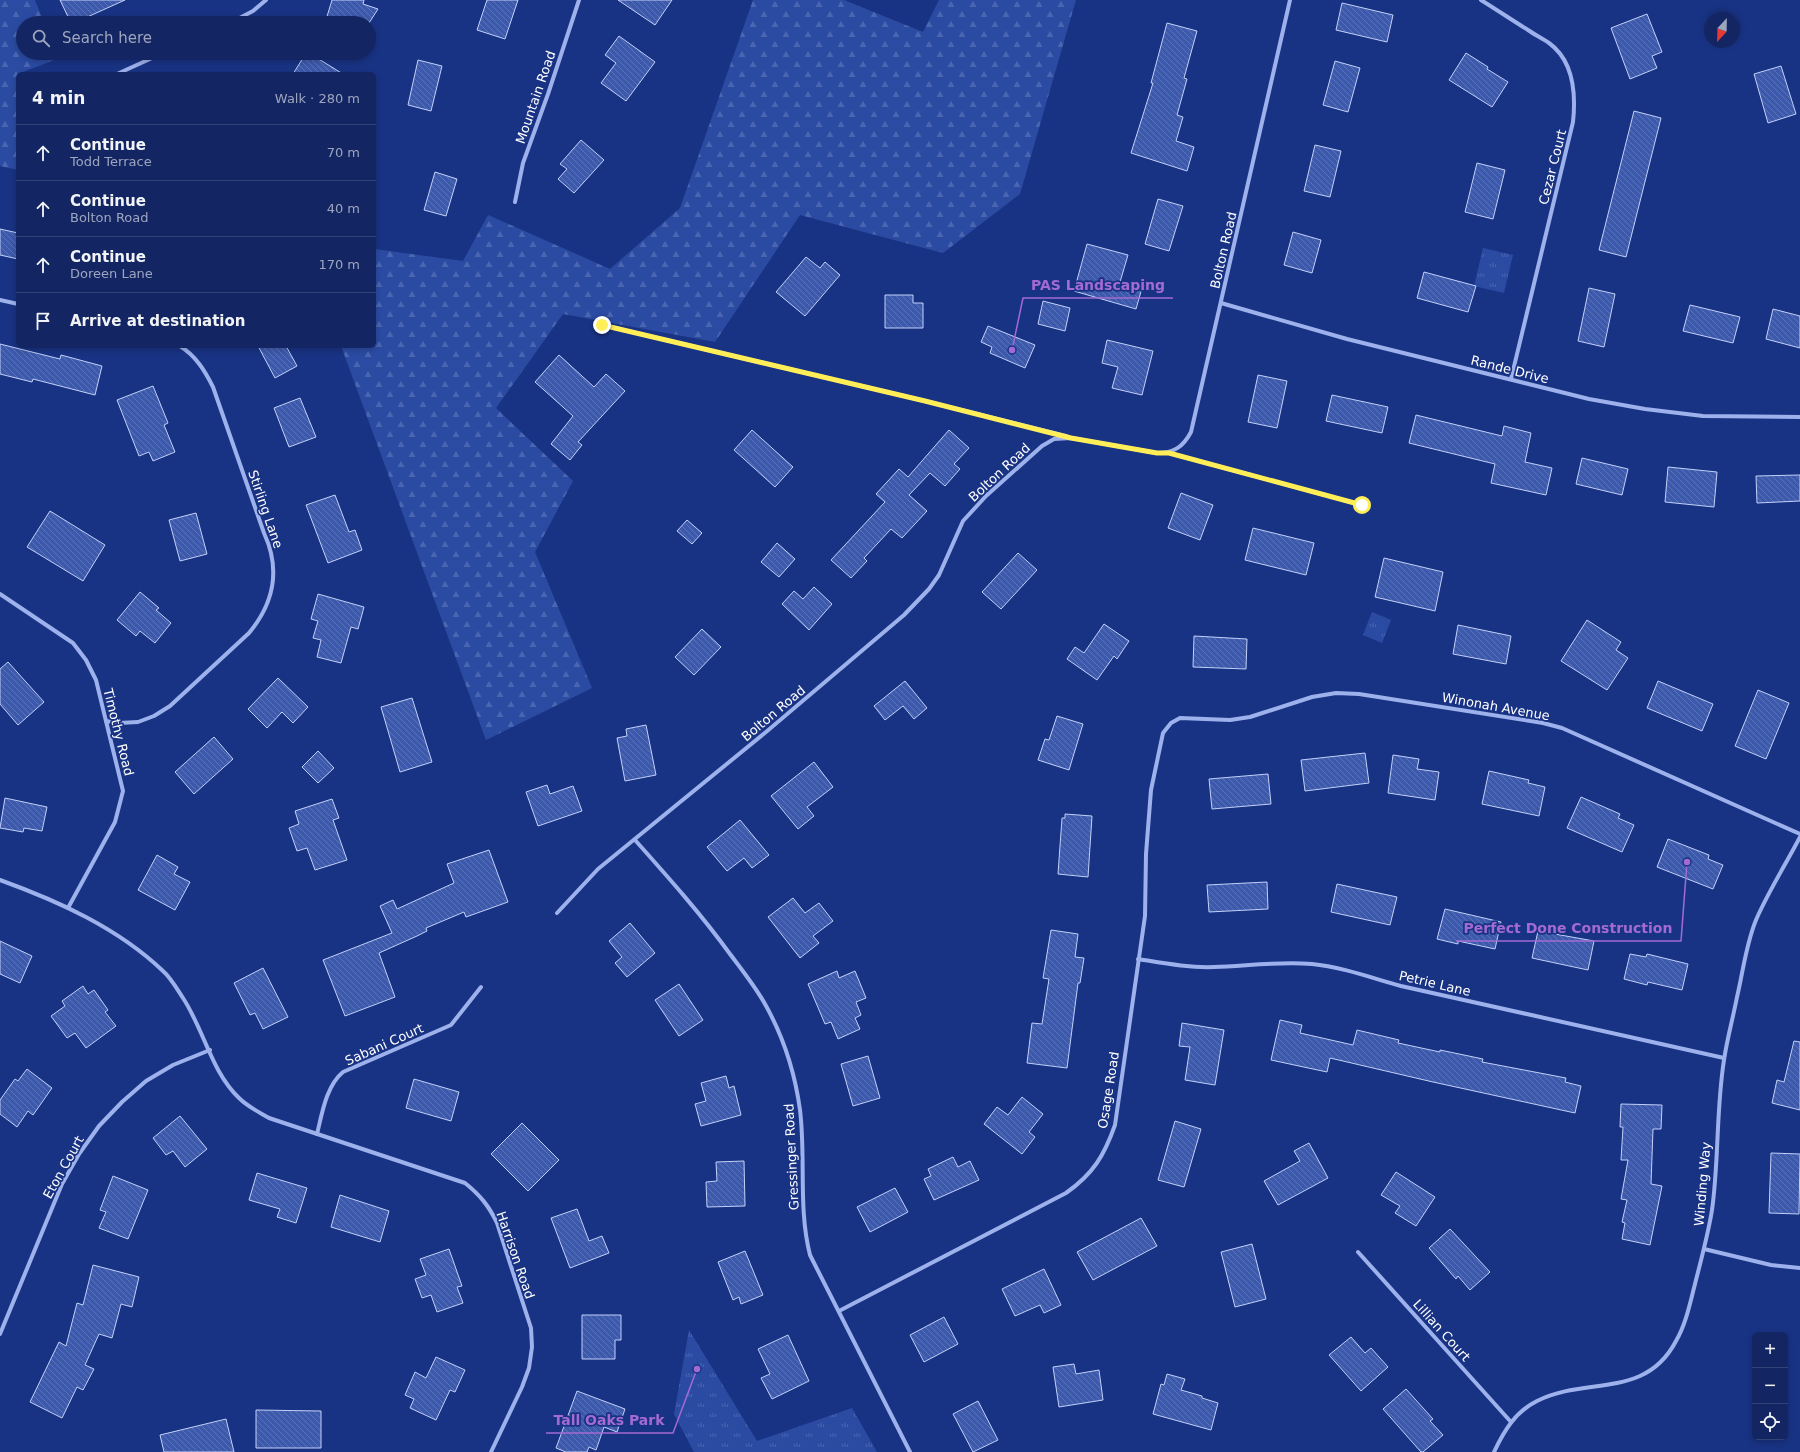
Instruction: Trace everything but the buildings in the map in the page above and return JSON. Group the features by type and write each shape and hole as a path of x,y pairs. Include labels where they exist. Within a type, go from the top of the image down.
{"street":[{"path":"243,16 253,11 266,0"},
{"name":"Mountain Road","path":"515,202 522,163 548,94 579,0"},
{"name":"Bolton Road","path":"557,913 598,869 766,732 904,615 929,589 939,575 963,521 967,516 986,496 1042,446 1054,439 1071,438 1157,453 1169,453 1178,450 1186,442 1192,432 1290,0"},
{"name":"Cezar Court","path":"1481,0 1550,43 1562,56 1568,67 1574,86 1575,107 1573,122 1511,379"},
{"path":"121,72 148,60"},
{"path":"0,300 16,304"},
{"name":"Rande Drive","path":"1221,303 1347,339 1589,399 1645,409 1703,416 1800,416"},
{"path":"602,325 925,401 1071,438"},
{"name":"Stirling Lane","path":"106,721 119,723 138,722 154,716 170,706 249,633 257,623 267,605 272,586 274,567 271,549 213,387 196,359 182,348"},
{"path":"1169,453 1362,505"},
{"name":"Timothy Road","path":"0,594 73,643 86,660 96,680 123,791 121,804 115,822 68,908"},
{"name":"Winonah Avenue","path":"1171,723 1180,718 1230,720 1250,717 1312,697 1336,693 1359,694 1543,723 1562,728 1597,746 1800,834"},
{"name":"Osage Road","path":"838,1311 1066,1193 1082,1181 1096,1165 1107,1146 1115,1125 1145,916 1146,854 1152,790 1163,733 1171,723"},
{"name":"Winding Way","path":"1494,1452 1511,1422 1535,1402 1551,1395 1634,1380 1650,1371 1664,1358 1676,1342 1684,1323 1704,1249 1712,1209 1719,1101 1724,1058 1749,943 1756,920 1800,837"},
{"name":"Gressinger Road","path":"635,840 706,922 746,974 765,1003 780,1036 792,1072 800,1110 803,1149 805,1236 810,1255 910,1452"},
{"path":"0,880 40,894 111,932 164,972 184,998 210,1050"},
{"name":"Petrie Lane","path":"1138,959 1194,967 1281,963 1312,964 1353,972 1401,986 1724,1058"},
{"name":"Sabani Court","path":"317,1134 332,1085 336,1078 343,1072 451,1025 481,987"},
{"name":"Harrison Road","path":"210,1050 216,1066 228,1086 238,1098 269,1118 465,1183 478,1193 489,1206 497,1223 531,1328 532,1348 529,1368 522,1387 492,1452"},
{"name":"Eton Court","path":"0,1334 62,1184 79,1154 99,1126 122,1102 146,1081 173,1065 210,1050"},
{"path":"1704,1249 1771,1265 1800,1268"},
{"name":"Lillian Court","path":"1358,1252 1511,1422"}],"green space":[{"path":"0,0 35,0 41,16 16,16 16,60 54,60 23,72 16,72 16,170 0,166"},
{"path":"753,0 844,0 923,32 939,0 1076,0 1020,194 943,253 800,215 715,342 563,314 496,408 573,481 535,552 592,688 486,740 342,348 376,348 376,249 463,261 488,215 610,269 680,208"},
{"path":"1483,248 1513,255 1504,293 1474,286"},
{"path":"1372,612 1391,620 1382,643 1363,635"},
{"path":"689,1330 757,1441 852,1408 877,1452 694,1452 674,1414"}],"place":[{"name":"PAS Landscaping","path":"1012,350"},
{"name":"Perfect Done Construction","path":"1687,862"},
{"name":"Tall Oaks Park","path":"697,1369"}],"route":[{"path":"602,325 925,401 1071,438 1157,453 1169,453 1362,505"}]}
